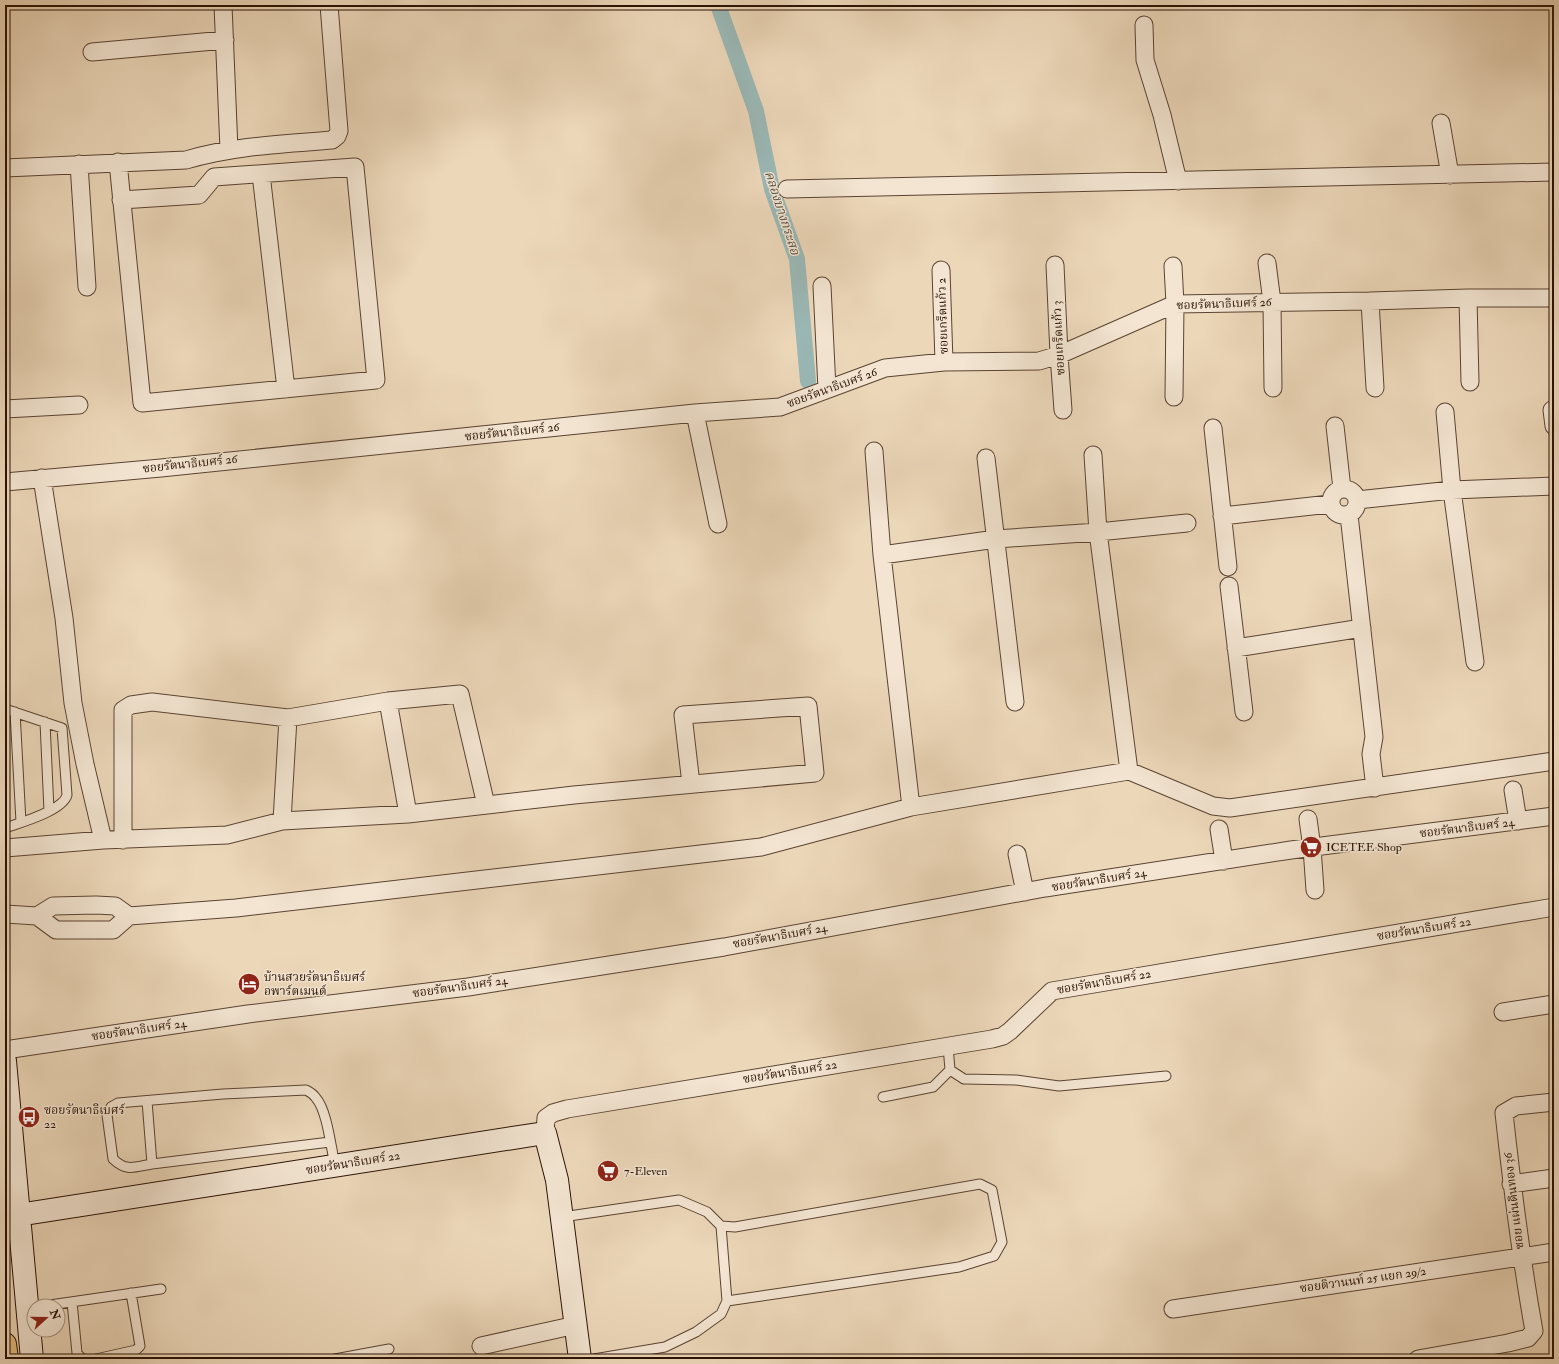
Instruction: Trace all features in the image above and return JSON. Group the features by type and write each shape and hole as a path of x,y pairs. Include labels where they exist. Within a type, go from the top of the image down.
{"main road":[{"path":"5,1344 7,1359"}],"street":[{"path":"223,5 229,150"},
{"path":"5,168 186,160 212,152 332,140 337,136 339,131 329,5"},
{"path":"1144,25 1145,60 1162,115 1178,181"},
{"path":"92,52 225,40"},
{"path":"1441,123 1450,175"},
{"path":"118,162 142,403 376,380 355,167 214,178 199,195 122,200"},
{"path":"79,164 87,287"},
{"path":"787,189 1554,172"},
{"path":"261,174 286,388"},
{"path":"1267,264 1272,302 1273,388"},
{"name":"ซอยเกร็ดแก้ว 3","path":"1055,265 1063,410"},
{"path":"1173,266 1175,304 1174,398"},
{"name":"ซอยเกร็ดแก้ว 2","path":"941,270 944,362"},
{"path":"822,286 827,389"},
{"path":"1468,298 1470,382"},
{"name":"ซอยรัตนาธิเบศร์ 26","path":"5,482 160,468 695,413 780,407 885,368 944,362 1039,361 1059,355 1175,304 1468,298 1554,298"},
{"path":"1370,301 1375,388"},
{"path":"5,409 79,404"},
{"path":"1445,412 1452,490 1475,662"},
{"path":"695,413 718,524"},
{"path":"1335,426 1342,489"},
{"path":"1213,428 1228,567"},
{"path":"874,451 882,555 911,806"},
{"path":"1093,456 1098,532 1129,771"},
{"path":"986,458 1015,702"},
{"path":"42,478 64,618 73,703 85,764 103,840"},
{"path":"1357,500 1452,490 1554,486"},
{"path":"1342,489 1352,492 1357,500 1356,509 1349,515 1336,514 1330,504 1333,494 1342,489"},
{"path":"1222,516 1330,504"},
{"path":"1349,515 1374,737 1371,754 1380,787"},
{"path":"882,555 996,539 1098,532 1187,523"},
{"path":"1229,586 1244,712"},
{"path":"1236,648 1362,628"},
{"path":"123,840 122,710 127,707 152,702 288,718 388,701 460,694 486,805"},
{"path":"388,701 408,814"},
{"path":"5,848 103,840 227,835 282,821 408,814 574,795 815,773 808,706 683,716 692,784"},
{"path":"282,821 288,718"},
{"path":"5,914 36,916 56,930 113,930 129,916 236,908 761,847 911,806 1129,771 1212,806 1230,808 1554,761"},
{"path":"1513,790 1518,821"},
{"name":"ซอยรัตนาธิเบศร์ 24","path":"5,1050 248,1014 492,983 724,947 1025,892 1312,848 1554,816"},
{"path":"1308,819 1315,890"},
{"path":"1218,829 1224,861"},
{"path":"1017,854 1025,892"},
{"path":"36,916 53,906 114,906 129,916"},
{"name":"ซอยรัตนาธิเบศร์ 22","path":"18,1214 545,1133 546,1118 553,1113 567,1109 1003,1036 1052,991 1554,907"},
{"path":"1503,1012 1554,1004"},
{"path":"5,1061 18,1214 33,1298"},
{"name":"ซอย แผ่นดินทอง 36","path":"1418,1359 1508,1343 1528,1338 1534,1331 1521,1257 1511,1184 1504,1113 1516,1106 1554,1102"},
{"path":"545,1133 557,1180 580,1359"},
{"path":"1511,1184 1554,1178"},
{"name":"ซอยติวานนท์ 25 แยก 29/2","path":"1173,1309 1554,1252"},
{"path":"481,1346 576,1325"},
{"path":"32,1359 33,1338"}],"lane":[{"path":"5,709 62,728 67,795 62,803 49,811 5,828"},
{"path":"15,712 21,822"},
{"path":"45,722 49,811"},
{"path":"883,1097 933,1087 950,1070 948,1046"},
{"path":"950,1070 964,1079 1016,1080 1059,1086 1166,1076"},
{"path":"330,1142 128,1168 120,1166 113,1159 107,1115 111,1107 118,1103 222,1094 306,1090 316,1097 322,1107 330,1142 335,1165"},
{"path":"147,1101 152,1164"},
{"path":"721,1226 735,1227 980,1184 992,1190 1002,1242 994,1256 959,1267 727,1301"},
{"path":"562,1216 679,1200 707,1212 721,1226 727,1301 721,1314 696,1332 665,1347 594,1359"},
{"path":"66,1303 161,1289"},
{"path":"96,1359 136,1350 140,1346 131,1294"},
{"path":"72,1302 77,1354 84,1359"},
{"path":"335,1359 389,1349"}],"waterway":[{"name":"คลองบางกระสอ","path":"718,5 756,111 772,189 797,259 808,381"}],"place":[{"name":"ICETEE Shop","path":"1311,847"},
{"name":"บ้านสวยรัตนาธิเบศร์ อพาร์ตเมนต์","path":"249,984"},
{"name":"ซอยรัตนาธิเบศร์ 22","path":"29,1117"},
{"name":"7-Eleven","path":"608,1171"}]}
